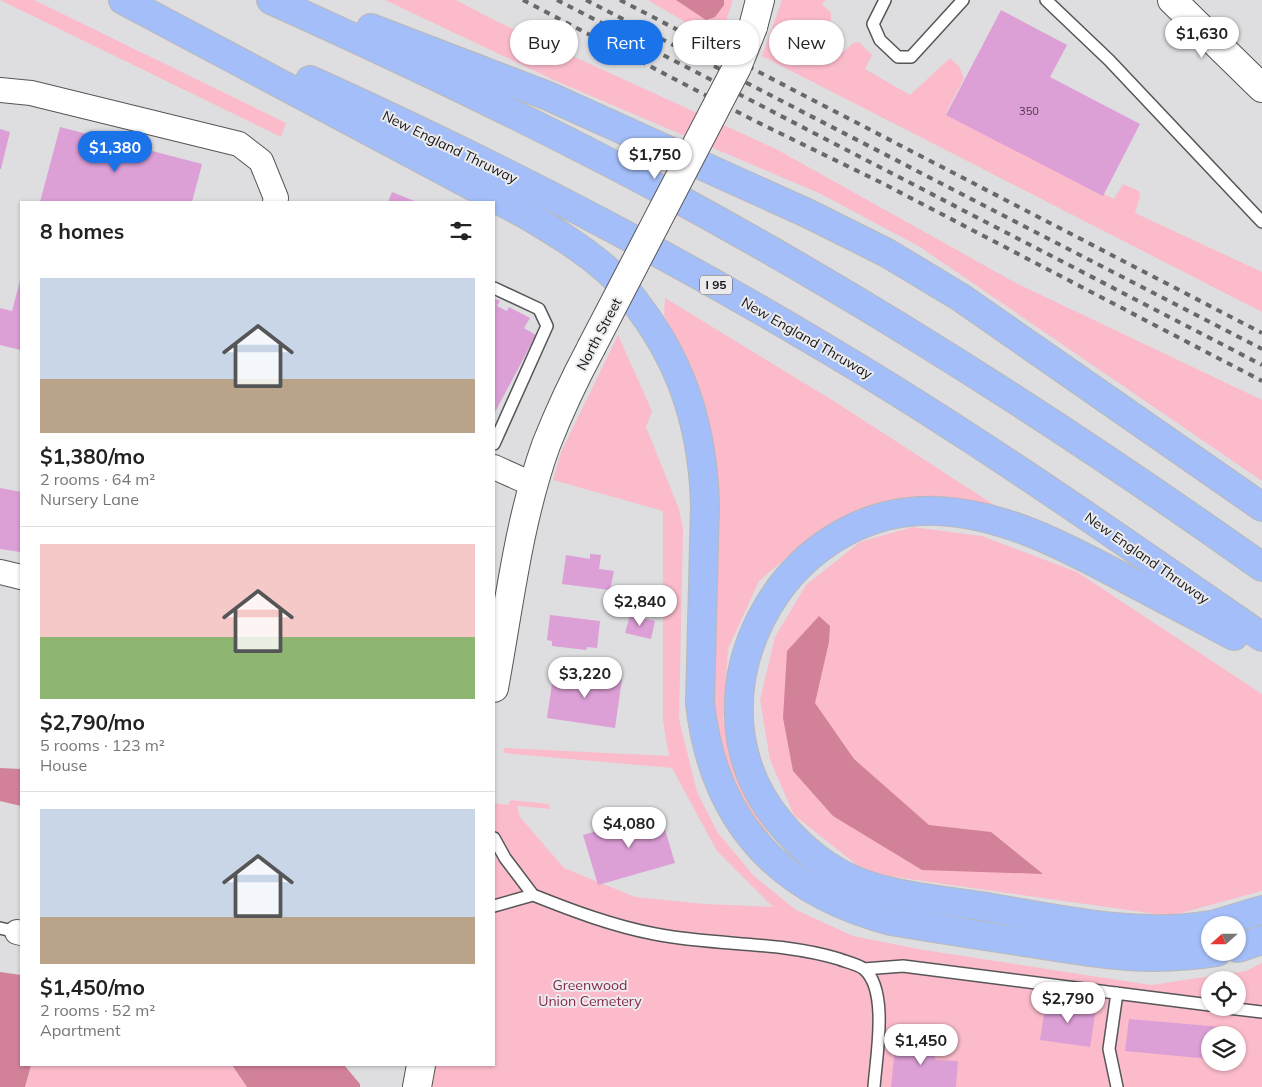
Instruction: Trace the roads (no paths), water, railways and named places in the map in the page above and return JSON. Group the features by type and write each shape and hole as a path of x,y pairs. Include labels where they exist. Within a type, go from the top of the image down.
{"highway":[{"path":"123,0 525,214 581,248 608,271 652,324 682,380 692,408 700,440 704,472 705,505 700,702 709,756 722,792 738,819 757,844 779,867 832,902 861,913 891,921 1112,956 1159,959 1201,954"},
{"name":"New England Thruway","path":"133,0 417,130 578,210 689,270 826,348 988,449 1262,637"},
{"path":"271,0 525,120 619,167 768,249 933,347 1012,398 1262,567"},
{"path":"279,0 356,22 548,96 809,214 887,253 960,297 1262,507"},
{"path":"1201,927 1183,930 1115,928 911,895 870,885 844,876 821,862 780,824 765,802 754,779 745,751 741,726 740,700 743,672 749,646 766,608 784,581 800,564 819,547 860,524 886,515 912,511 940,511 970,515 1031,533 1087,558 1262,650"},
{"path":"1242,916 1262,910"},
{"path":"1246,945 1262,940"}],"street":[{"name":"North Street","path":"495,677 514,574 534,486 559,414 591,348 738,67 753,27 760,0"},
{"path":"1172,0 1262,88"},
{"path":"0,90 31,93 239,144 262,161 276,198 275,201"},
{"path":"495,467 534,486"},
{"path":"0,572 20,577"},
{"path":"417,1087 421,1066"}],"lane":[{"path":"885,0 873,24 880,40 898,57 911,57 963,0"},
{"path":"1046,0 1109,60 1262,222"},
{"path":"495,288 539,310 547,326 495,442"},
{"path":"495,840 505,858 533,895 619,926 657,934 821,954 864,969 903,966 1201,1004"},
{"path":"495,906 533,895"},
{"path":"864,969 872,980 877,997 874,1087"},
{"path":"1117,993 1110,1049 1117,1087"},
{"path":"1246,1010 1262,1012"}],"railway":[{"path":"523,0 755,121 882,183 1262,381"},
{"path":"557,0 1262,365"},
{"path":"586,0 1262,349"},
{"path":"620,0 1262,333"}],"park label":[{"name":"Greenwood Union Cemetery","path":"590,994"}]}
